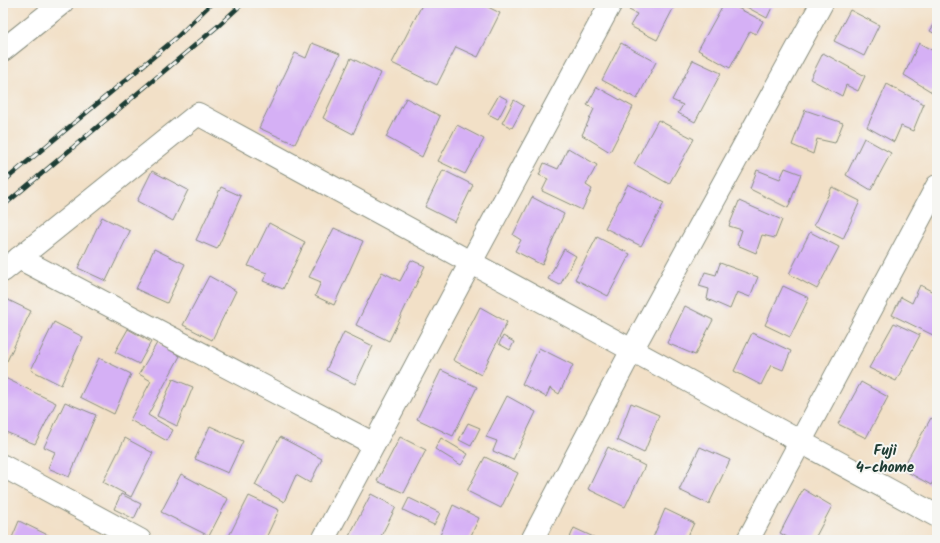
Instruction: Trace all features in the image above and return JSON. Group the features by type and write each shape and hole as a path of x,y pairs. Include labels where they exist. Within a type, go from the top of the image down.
{"street":[{"path":"3,50 62,3"},
{"path":"322,540 611,3"},
{"path":"532,540 632,350 822,3"},
{"path":"374,444 11,265 198,114 937,516"},
{"path":"748,540 937,186"},
{"path":"3,466 140,540"}],"building":[{"path":"423,3 480,3 500,13 478,57 456,47 437,85 392,63"},
{"path":"633,3 676,3 657,40 630,26 637,14 629,10"},
{"path":"724,3 728,3 763,21 756,34 750,31 730,68 698,50"},
{"path":"739,3 774,3 767,18"},
{"path":"850,10 879,25 864,56 834,41"},
{"path":"937,20 937,35 930,31"},
{"path":"312,43 340,54 295,144 259,128 295,53 306,58"},
{"path":"621,43 656,62 637,99 602,80"},
{"path":"919,43 937,53 937,82 932,92 904,75"},
{"path":"823,53 865,76 858,91 846,85 842,96 810,79"},
{"path":"351,58 381,73 353,134 323,118"},
{"path":"693,60 721,73 695,122 678,113 683,105 672,100"},
{"path":"887,84 924,104 913,131 901,126 894,142 867,127"},
{"path":"597,87 633,107 610,152 582,135 594,109 587,105"},
{"path":"499,95 508,100 498,119 488,114"},
{"path":"406,98 440,116 422,157 386,137"},
{"path":"514,100 524,106 512,128 502,123"},
{"path":"805,110 843,123 835,143 817,139 813,154 792,145"},
{"path":"658,120 694,139 669,184 634,164"},
{"path":"457,125 484,139 465,174 438,161"},
{"path":"864,138 891,153 871,190 846,175"},
{"path":"568,148 597,165 586,185 592,189 582,210 542,191 548,179 539,175 544,163 558,169"},
{"path":"785,168 801,174 788,208 750,189 757,170 780,179"},
{"path":"443,170 473,185 455,222 425,207"},
{"path":"152,171 188,190 173,221 137,201"},
{"path":"628,184 664,203 641,246 605,228"},
{"path":"221,187 241,196 217,249 196,240"},
{"path":"832,187 860,201 843,239 814,225"},
{"path":"532,197 564,214 542,265 515,251 521,240 513,235"},
{"path":"739,201 782,220 775,238 762,235 756,253 737,245 742,230 729,226"},
{"path":"102,217 130,231 106,281 78,268"},
{"path":"269,223 305,242 283,289 263,281 267,273 248,266"},
{"path":"334,228 363,241 334,305 315,296 321,282 309,277"},
{"path":"810,232 839,247 817,289 789,274"},
{"path":"597,237 630,254 608,296 575,279"},
{"path":"154,249 185,264 167,303 136,289"},
{"path":"564,249 576,256 560,285 548,279"},
{"path":"411,260 425,266 389,341 356,325 382,272 400,281"},
{"path":"720,263 758,277 750,297 737,292 730,309 707,299 709,289 699,286 705,272 716,275"},
{"path":"209,276 236,291 212,340 183,325"},
{"path":"920,285 937,294 937,337 892,315 901,297 912,303"},
{"path":"783,286 809,298 790,337 765,325"},
{"path":"4,298 31,311 7,361 3,358"},
{"path":"685,306 713,320 695,355 667,343"},
{"path":"480,307 507,322 481,375 453,360"},
{"path":"54,322 83,337 61,385 31,370"},
{"path":"894,323 920,335 896,381 869,368"},
{"path":"128,329 151,342 139,364 115,352"},
{"path":"344,332 373,346 355,384 326,370"},
{"path":"752,333 791,351 783,370 771,365 761,385 734,371"},
{"path":"503,336 514,342 510,350 499,344"},
{"path":"157,343 180,356 148,415 173,430 167,441 130,420 151,381 139,374"},
{"path":"539,348 573,365 559,394 550,388 546,397 522,384"},
{"path":"99,358 131,374 114,414 80,397"},
{"path":"441,370 477,387 453,436 417,419"},
{"path":"3,377 56,403 35,444 3,431"},
{"path":"173,379 193,387 177,426 157,416"},
{"path":"861,382 888,397 866,438 838,424"},
{"path":"507,396 536,412 513,460 493,451 497,441 486,437"},
{"path":"65,402 96,415 69,477 48,468 55,452 44,447"},
{"path":"631,403 659,415 644,453 617,440"},
{"path":"931,418 937,422 937,475 931,485 902,469"},
{"path":"468,423 480,428 471,446 459,440"},
{"path":"210,426 243,441 228,473 195,459"},
{"path":"280,437 322,459 310,483 296,475 284,502 255,485"},
{"path":"400,437 426,450 404,493 377,481"},
{"path":"125,438 153,453 131,497 103,482"},
{"path":"441,438 468,454 461,465 435,449"},
{"path":"608,447 645,466 625,507 588,489"},
{"path":"700,447 730,460 709,504 679,490"},
{"path":"485,457 518,473 501,508 467,491"},
{"path":"181,474 228,499 209,536 161,512"},
{"path":"803,489 832,506 814,540 792,540 780,533"},
{"path":"121,494 141,504 134,519 114,509"},
{"path":"371,494 396,507 379,540 347,540"},
{"path":"249,496 279,510 265,540 227,540"},
{"path":"409,498 440,513 434,525 403,510"},
{"path":"453,505 479,518 469,540 438,540"},
{"path":"665,509 694,523 686,540 652,540"},
{"path":"19,521 54,538 53,540 11,540"},
{"path":"574,528 600,540 569,540"}],"railway":[{"path":"3,182 175,39 212,3"},
{"path":"3,206 218,26 243,3"}],"district":[{"name":"Fuji 4-chome","path":"885,460"}]}
